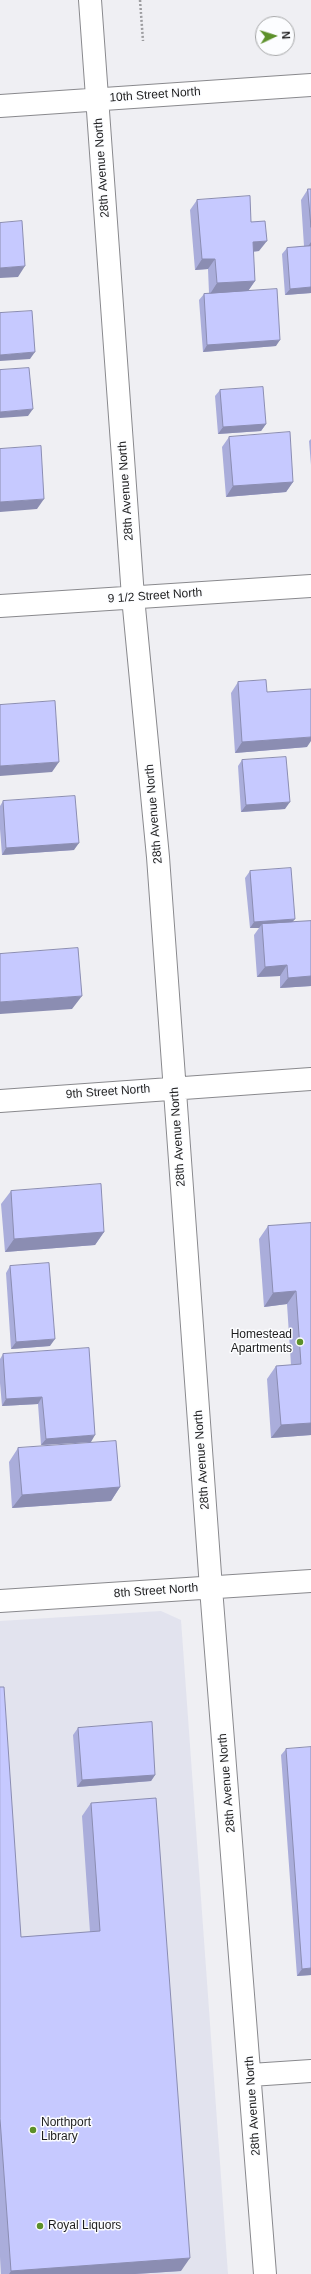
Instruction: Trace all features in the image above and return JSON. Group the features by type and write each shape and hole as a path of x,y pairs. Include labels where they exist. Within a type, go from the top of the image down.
{"street":[{"name":"28th Avenue North","path":"90,0 133,597 158,857 211,1588 265,2274"},
{"name":"10th Street North","path":"0,106 311,85"},
{"name":"9 1/2 Street North","path":"0,606 311,586"},
{"name":"9th Street North","path":"0,1101 175,1087 311,1079"},
{"name":"8th Street North","path":"0,1601 311,1581"},
{"path":"250,2075 311,2071"}],"path":[{"path":"140,0 143,41"}],"shaded area":[{"path":"161,1611 181,1620 228,2274 0,2274 0,1621"}],"building":[{"path":"308,189 311,189 311,227"},
{"path":"250,196 251,222 265,221 267,241 253,242 255,281 217,283 215,259 202,259 197,200"},
{"path":"22,221 25,266 0,268 0,223"},
{"path":"311,246 311,287 290,289 287,248"},
{"path":"277,289 280,340 207,345 204,294"},
{"path":"32,311 35,352 0,355 0,313"},
{"path":"29,368 33,409 0,412 0,370"},
{"path":"263,387 266,424 223,427 220,390"},
{"path":"290,432 293,482 233,486 229,437"},
{"path":"41,446 44,499 0,502 0,449"},
{"path":"266,680 267,692 311,689 311,737 242,742 238,682"},
{"path":"55,701 59,762 0,766 0,705"},
{"path":"286,757 290,802 246,805 242,760"},
{"path":"75,796 79,843 6,848 3,801"},
{"path":"291,868 295,919 254,922 250,871"},
{"path":"311,921 311,976 288,978 287,965 265,967 262,924"},
{"path":"78,948 82,996 0,1002 0,954"},
{"path":"101,1184 104,1232 14,1239 11,1191"},
{"name":"Homestead Apartments","path":"311,1223 311,1423 281,1425 276,1366 301,1364 296,1291 273,1293 268,1226"},
{"path":"49,1263 55,1339 16,1342 10,1266"},
{"path":"89,1348 95,1435 46,1439 42,1397 6,1399 3,1354"},
{"path":"116,1441 120,1487 22,1495 18,1448"},
{"path":"0,1687 4,1687 21,1937 100,1931 91,1803 156,1798 190,2258 11,2271 0,2119"},
{"path":"152,1722 155,1775 82,1780 78,1728"},
{"path":"311,1747 311,1968 302,1969 286,1749"}],"place":[{"name":"Homestead Apartments","path":"300,1342"},
{"name":"Northport Library","path":"33,2130"},
{"name":"Royal Liquors","path":"40,2226"}]}
